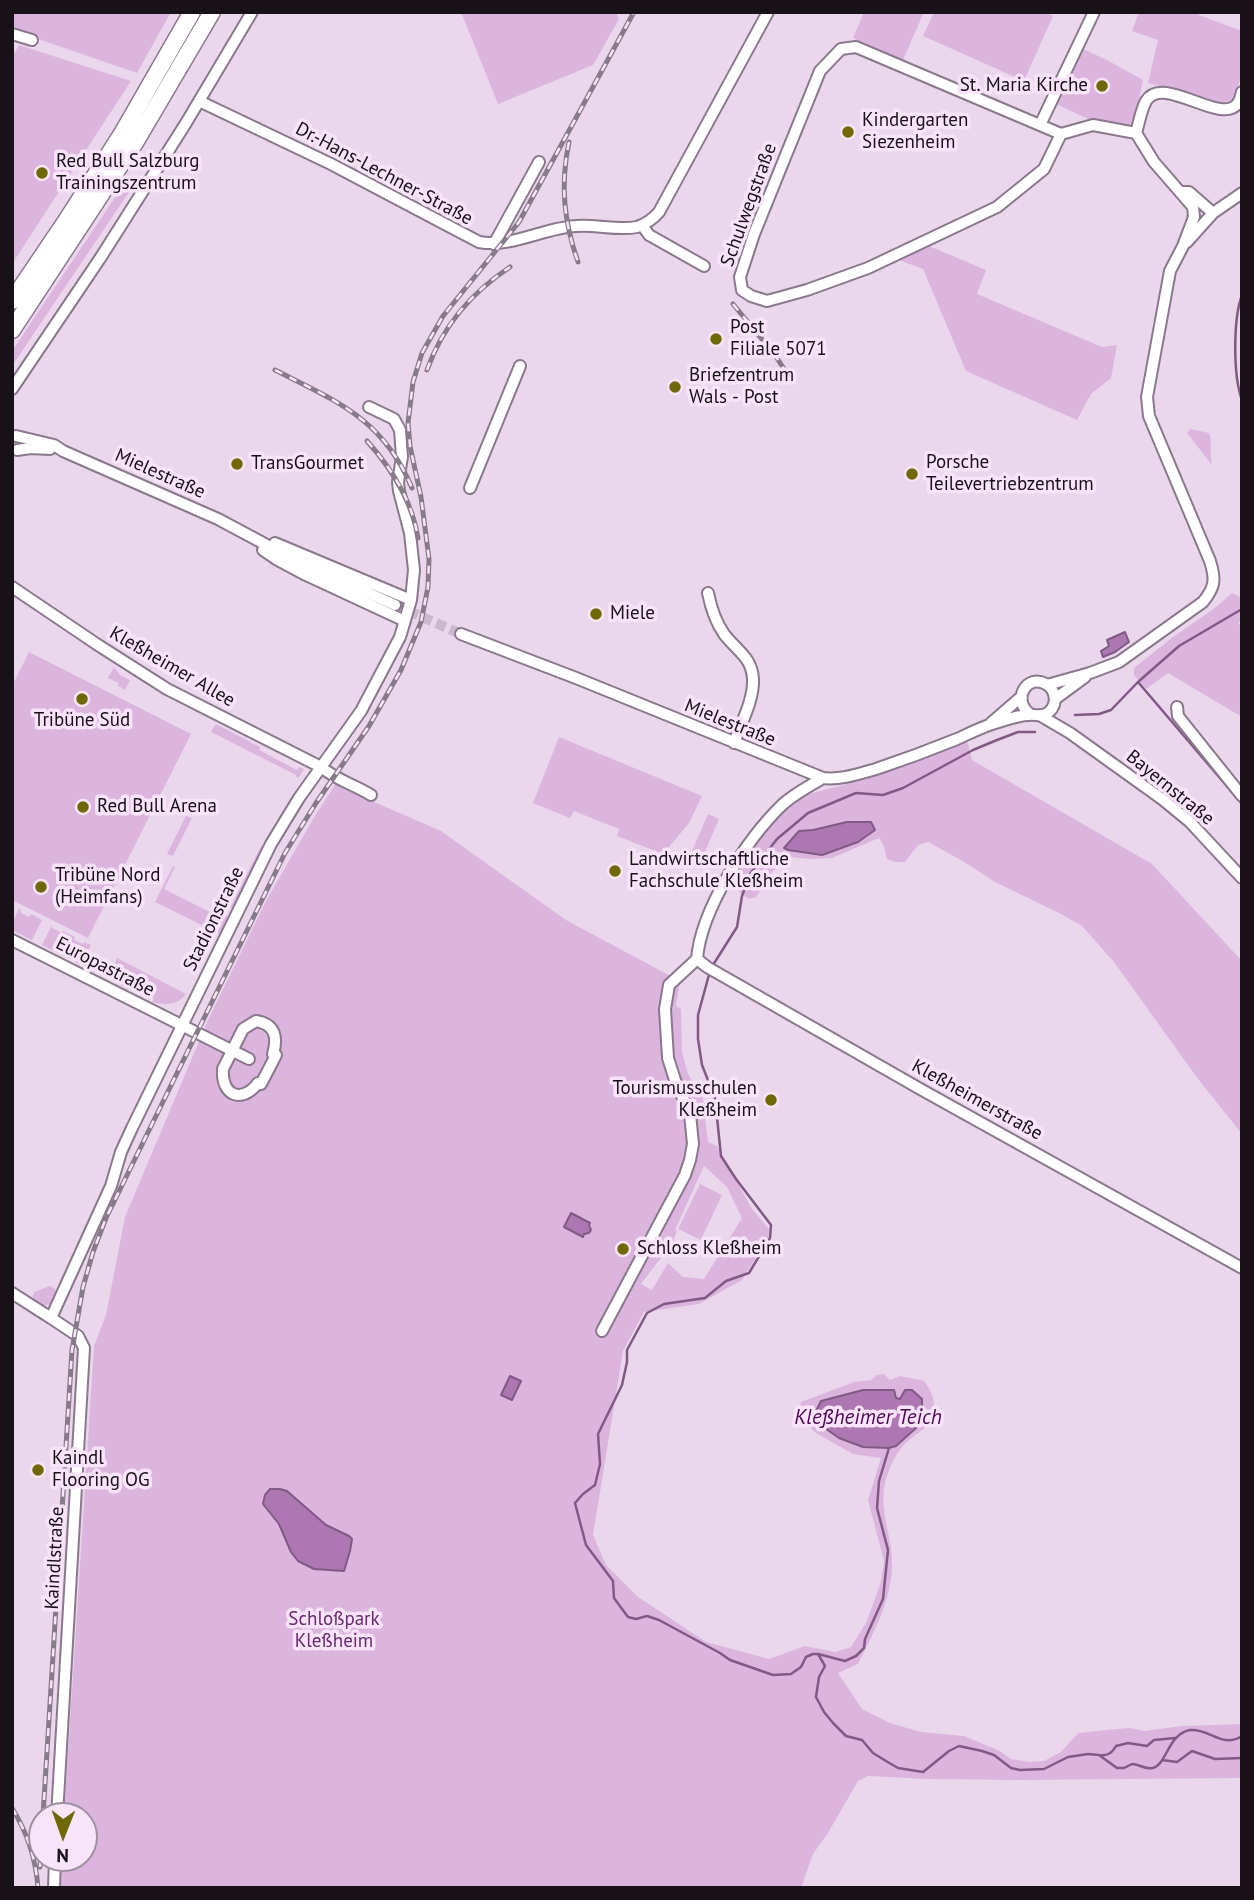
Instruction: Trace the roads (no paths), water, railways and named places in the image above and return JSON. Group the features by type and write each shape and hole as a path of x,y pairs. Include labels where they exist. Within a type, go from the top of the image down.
{"highway":[{"path":"12,301 123,132 192,12"},
{"path":"12,330 136,141 212,12"}],"street":[{"path":"12,389 101,257 252,12"},
{"path":"704,266 649,235 642,225 652,220 670,194 768,12"},
{"path":"1040,125 1094,12"},
{"path":"12,34 32,40"},
{"name":"Schulwegstraße","path":"856,47 1061,134 1044,169 997,207 868,268 807,290 768,301 742,290 740,277 743,267 785,156 820,71 841,49 856,47"},
{"path":"1044,710 1054,694 1047,685 1119,662 1203,602 1212,590 1215,575 1149,416 1147,397 1170,271 1194,216 1193,207 1154,162 1136,132 1146,101 1157,94 1171,94 1222,109 1232,108 1241,100"},
{"name":"Dr.-Hans-Lechner-Straße","path":"199,101 331,164 479,242 503,243 567,226 625,228 642,225"},
{"path":"1061,134 1093,125 1136,132"},
{"path":"494,244 539,162"},
{"path":"1180,191 1189,192 1213,213"},
{"path":"1182,246 1213,213 1242,193"},
{"path":"470,488 520,366"},
{"name":"Stadionstraße","path":"181,1025 271,844 292,808 361,711 390,658 405,621 411,600 414,570 398,482 402,457 400,430 394,419 369,407"},
{"path":"14,433 15,455"},
{"name":"Mielestraße","path":"14,433 54,445 218,519 291,558 394,605"},
{"name":"Mielestraße","path":"15,455 43,448 63,451"},
{"name":"Mielestraße","path":"242,531 411,600"},
{"name":"Mielestraße","path":"242,531 276,559 405,621"},
{"name":"Kleßheimer Allee","path":"12,587 150,679 321,767 334,778 371,795"},
{"path":"708,593 717,623 725,635 746,655 751,666 752,694 734,743"},
{"name":"Mielestraße","path":"461,634 823,778 849,777 890,765 989,724 1044,710"},
{"path":"1021,697 1023,707 1044,710 1090,673"},
{"name":"Mielestraße","path":"989,724 1021,697 1026,687 1042,682 1047,685"},
{"path":"1177,707 1178,716 1242,796"},
{"name":"Bayernstraße","path":"1044,710 1070,733 1190,822 1242,878"},
{"path":"603,1331 685,1175 690,1160 693,1144 690,1114 668,1058 665,1009 669,985 697,959 699,942 718,893 752,841 782,805 823,778"},
{"name":"Europastraße","path":"12,940 181,1025"},
{"name":"Kleßheimerstraße","path":"697,959 922,1090 1242,1268"},
{"path":"256,1021 269,1025 276,1041 273,1054 276,1055 261,1084 258,1083 242,1095 228,1091 223,1083 223,1069 232,1050 243,1029 256,1021"},
{"path":"51,1318 111,1186 124,1144 181,1025 249,1059"},
{"name":"Kaindlstraße","path":"12,1293 78,1336 85,1348 58,1802"}],"water":[{"path":"1125,632 1129,642 1103,657 1101,651 1109,646 1107,640"},
{"path":"847,822 871,822 875,830 858,842 822,855 784,848 799,831"},
{"path":"571,1213 590,1223 589,1233 583,1237 564,1227"},
{"path":"510,1376 521,1381 512,1400 501,1395"},
{"name":"Kleßheimer Teich","path":"863,1390 894,1390 896,1398 900,1399 905,1390 912,1390 922,1399 922,1415 916,1428 896,1446 863,1447 839,1438 812,1419 821,1401"},
{"path":"270,1489 287,1491 326,1525 352,1539 344,1571 314,1569 298,1561 291,1552 279,1524 263,1504"}],"waterway":[{"path":"1242,295 1235,348 1242,400"},
{"path":"1075,715 1099,714 1111,710 1179,646 1242,609"},
{"path":"1138,682 1242,804"},
{"path":"713,965 737,927 742,896 750,874 777,839 808,813 856,793 883,795 903,788 973,750 1018,732 1035,732"},
{"path":"710,971 698,1015 698,1039 702,1065 715,1098 721,1156 771,1225 770,1238 749,1273 726,1281 705,1298 664,1304 647,1313 627,1350 622,1385 598,1434 600,1464 595,1485 575,1503 586,1545 613,1581 614,1598 628,1617 636,1619 647,1616 659,1620 730,1660 773,1675 791,1674 801,1667 806,1657 818,1654 825,1666 819,1677 816,1697 824,1712 846,1736 862,1740 873,1753 898,1768 923,1772 959,1746 994,1755 1011,1768 1020,1770 1044,1769 1068,1757 1088,1754 1099,1755 1117,1768 1132,1764 1153,1768 1162,1761 1177,1737 1190,1730 1228,1740 1242,1736"},
{"path":"818,1654 845,1661 856,1656 864,1648 865,1639 883,1599 888,1550 877,1508 879,1481 889,1448"},
{"path":"1099,1755 1107,1754 1116,1746 1128,1743 1147,1746 1154,1740 1175,1738"},
{"path":"1162,1760 1177,1762 1192,1751 1215,1759 1242,1758"}],"tunnel":[{"path":"395,605 461,634"}],"railway":[{"path":"44,1802 72,1350 83,1287 93,1252 106,1218 285,853 369,726 401,670 421,622 428,587 429,559 408,423 413,382 422,353 443,316 519,222 634,12"},
{"path":"569,142 565,203 569,232 578,262"},
{"path":"427,370 441,339 460,311 510,267"},
{"path":"733,304 784,369"},
{"path":"275,370 338,403 373,429 400,464 412,488"},
{"path":"367,441 400,486 411,511 418,538"},
{"path":"12,1808 30,1846 38,1888"}],"place":[{"name":"St. Maria Kirche","path":"1102,86"},
{"name":"Kindergarten Siezenheim","path":"848,132"},
{"name":"Red Bull Salzburg Trainingszentrum","path":"42,173"},
{"name":"Post Filiale 5071","path":"716,339"},
{"name":"Briefzentrum Wals - Post","path":"675,387"},
{"name":"TransGourmet","path":"237,464"},
{"name":"Porsche Teilevertriebzentrum","path":"912,474"},
{"name":"Miele","path":"596,614"},
{"name":"Tribüne Süd","path":"82,699"},
{"name":"Red Bull Arena","path":"83,807"},
{"name":"Landwirtschaftliche Fachschule Kleßheim","path":"615,871"},
{"name":"Tribüne Nord (Heimfans)","path":"41,887"},
{"name":"Tourismusschulen Kleßheim","path":"771,1100"},
{"name":"Schloss Kleßheim","path":"623,1249"},
{"name":"Kaindl Flooring OG","path":"38,1470"}],"park label":[{"name":"Schloßpark Kleßheim","path":"334,1631"}]}
